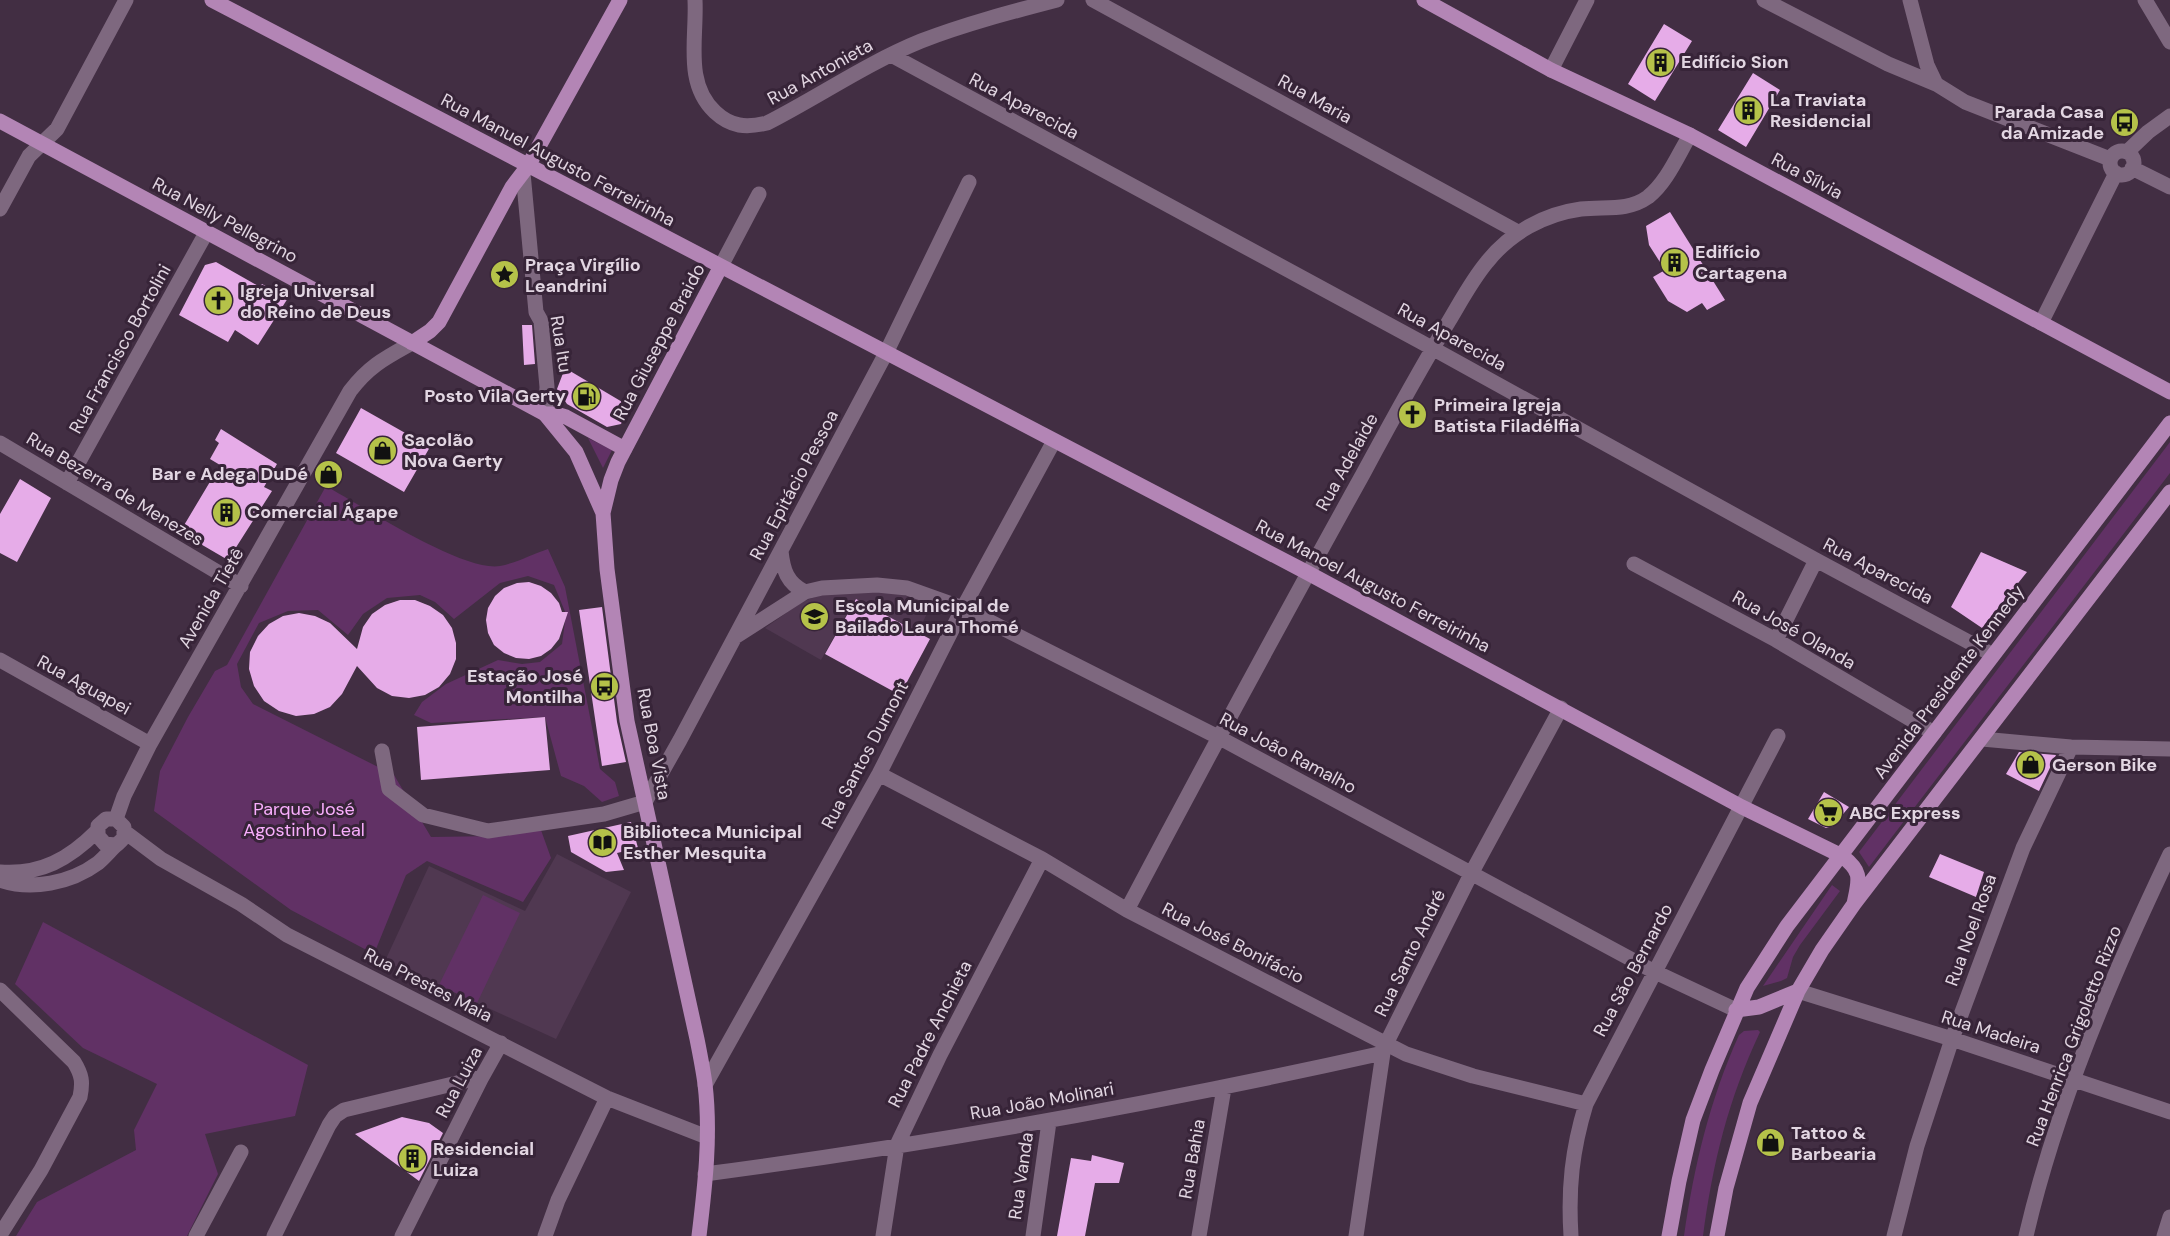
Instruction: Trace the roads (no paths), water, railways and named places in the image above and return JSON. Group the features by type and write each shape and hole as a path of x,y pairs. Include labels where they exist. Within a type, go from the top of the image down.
{"main road":[{"name":"Rua Manuel Augusto Ferreirinha","path":"212,0 525,169 886,353"},
{"path":"412,343 439,322 512,187 525,169 620,0"},
{"name":"Rua Sílvia","path":"1424,0 1551,70 1690,135 2170,392"},
{"name":"Rua Nelly Pellegrino","path":"0,121 545,414 566,417 625,449"},
{"name":"Rua Giuseppe Braido","path":"603,513 611,480 625,449 720,268"},
{"name":"Rua Manoel Augusto Ferreirinha","path":"886,353 1308,573 1742,807 1842,856"},
{"name":"Rua Boa Vista","path":"545,414 576,452 603,513 627,721 697,1039 705,1085 707,1137 699,1236"},
{"name":"Avenida Presidente Kennedy","path":"1669,1236 1693,1120 1736,1010 1747,988 1781,934 2170,423"},
{"path":"1717,1236 1726,1188 1750,1103 1798,991 1822,950 1854,904 2170,492"},
{"path":"1842,856 1854,865 1858,878 1854,904"},
{"path":"1736,1010 1759,1007 1798,991"}],"street":[{"path":"0,209 30,156 57,129 126,0"},
{"name":"Rua Antonieta","path":"695,0 694,55 697,86 705,103 721,118 735,125 750,127 767,123 921,41 996,16 1057,0"},
{"name":"Rua Maria","path":"1093,0 1518,232"},
{"path":"1551,70 1587,0"},
{"path":"1764,0 1888,64 1935,84 1965,102 2110,159"},
{"path":"1910,0 1927,65 1935,84"},
{"path":"2145,0 2170,42"},
{"name":"Rua Aparecida","path":"891,55 1433,348 1993,655"},
{"path":"2127,152 2133,159 2132,168 2125,175 2116,173 2110,167 2110,159 2117,152 2127,152 2148,132 2170,116"},
{"name":"Rua Adelaide","path":"1127,910 1308,573 1433,348 1480,270 1493,254 1518,232 1556,214 1582,209 1626,208 1638,203 1662,182 1690,135"},
{"path":"2132,168 2170,187"},
{"name":"Rua Itu","path":"525,169 536,312 541,321 548,387 545,414"},
{"path":"2041,324 2116,173"},
{"name":"Rua Epitácio Pessoa","path":"645,802 886,353 969,182"},
{"name":"Rua Giuseppe Braido","path":"720,268 759,194"},
{"name":"Rua Francisco Bortolini","path":"67,483 206,233"},
{"name":"Avenida Tietê","path":"0,880 24,885 55,882 87,870 106,856 122,801 150,744 350,391 374,365 412,343"},
{"name":"Rua Santos Dumont","path":"705,1085 879,774 963,608 1054,441"},
{"name":"Rua Bezerra de Menezes","path":"0,443 241,586"},
{"path":"781,551 789,582 805,592"},
{"path":"1776,640 1816,560"},
{"name":"Rua José Olanda","path":"1634,564 1776,640 1934,733"},
{"name":"Rua João Ramalho","path":"735,638 805,592 851,585 907,588 963,608 1218,737 1653,971 1736,1010"},
{"name":"Rua Aguapei","path":"0,660 150,744"},
{"name":"Rua Santo André","path":"1356,1236 1385,1049 1471,874 1561,708"},
{"name":"Rua São Bernardo","path":"1571,1236 1569,1205 1571,1166 1586,1104 1653,971 1778,736"},
{"path":"1982,739 2071,747 2170,749"},
{"name":"Rua Noel Rosa","path":"1894,1236 1917,1146 1952,1039 2023,848 2071,747"},
{"path":"382,750 389,789 423,815 488,831 604,814 645,802"},
{"name":"Rua José Bonifácio","path":"879,774 1042,860 1127,910 1385,1049 1473,1076 1586,1104"},
{"name":"Avenida Tietê","path":"0,872 32,869 62,860 82,846 113,832"},
{"name":"Rua Prestes Maia","path":"113,832 241,904 287,935 607,1098 707,1137"},
{"name":"Rua Henrica Grigoletto Rizzo","path":"2026,1236 2036,1194 2074,1080 2101,1009 2170,854"},
{"name":"Rua Padre Anchieta","path":"883,1236 897,1145 940,1055 1042,860"},
{"path":"0,990 74,1062 82,1075 83,1085 80,1097 41,1170 0,1234"},
{"name":"Rua Madeira","path":"1798,991 1952,1039 2170,1112"},
{"name":"Rua Luiza","path":"402,1236 501,1043"},
{"name":"Rua João Molinari","path":"705,1174 1049,1122 1224,1088 1385,1049"},
{"path":"274,1236 335,1116 344,1110 368,1103 482,1077"},
{"name":"Rua Bahia","path":"1198,1236 1224,1088"},
{"path":"545,1236 558,1200 607,1098"},
{"name":"Rua Vanda","path":"1033,1236 1049,1122"},
{"path":"196,1236 241,1152"},
{"path":"2164,1236 2170,1217"}],"place":[{"name":"Edifício Sion","path":"1660,62"},
{"name":"La Traviata Residencial","path":"1749,110"},
{"name":"Parada Casa da Amizade","path":"2125,122"},
{"name":"Edifício Cartagena","path":"1674,262"},
{"name":"Praça Virgílio Leandrini","path":"504,275"},
{"name":"Igreja Universal do Reino de Deus","path":"219,301"},
{"name":"Posto Vila Gerty","path":"587,396"},
{"name":"Primeira Igreja Batista Filadélfia","path":"1413,415"},
{"name":"Sacolão Nova Gerty","path":"383,450"},
{"name":"Bar e Adega DuDé","path":"329,474"},
{"name":"Comercial Ágape","path":"226,512"},
{"name":"Escola Municipal de Bailado Laura Thomé","path":"814,616"},
{"name":"Estação José Montilha","path":"604,686"},
{"name":"Gerson Bike","path":"2031,765"},
{"name":"ABC Express","path":"1828,813"},
{"name":"Biblioteca Municipal Esther Mesquita","path":"602,842"},
{"name":"Tattoo & Barbearia","path":"1770,1143"},
{"name":"Residencial Luiza","path":"412,1159"}],"park label":[{"name":"Parque José Agostinho Leal","path":"304,819"}]}
